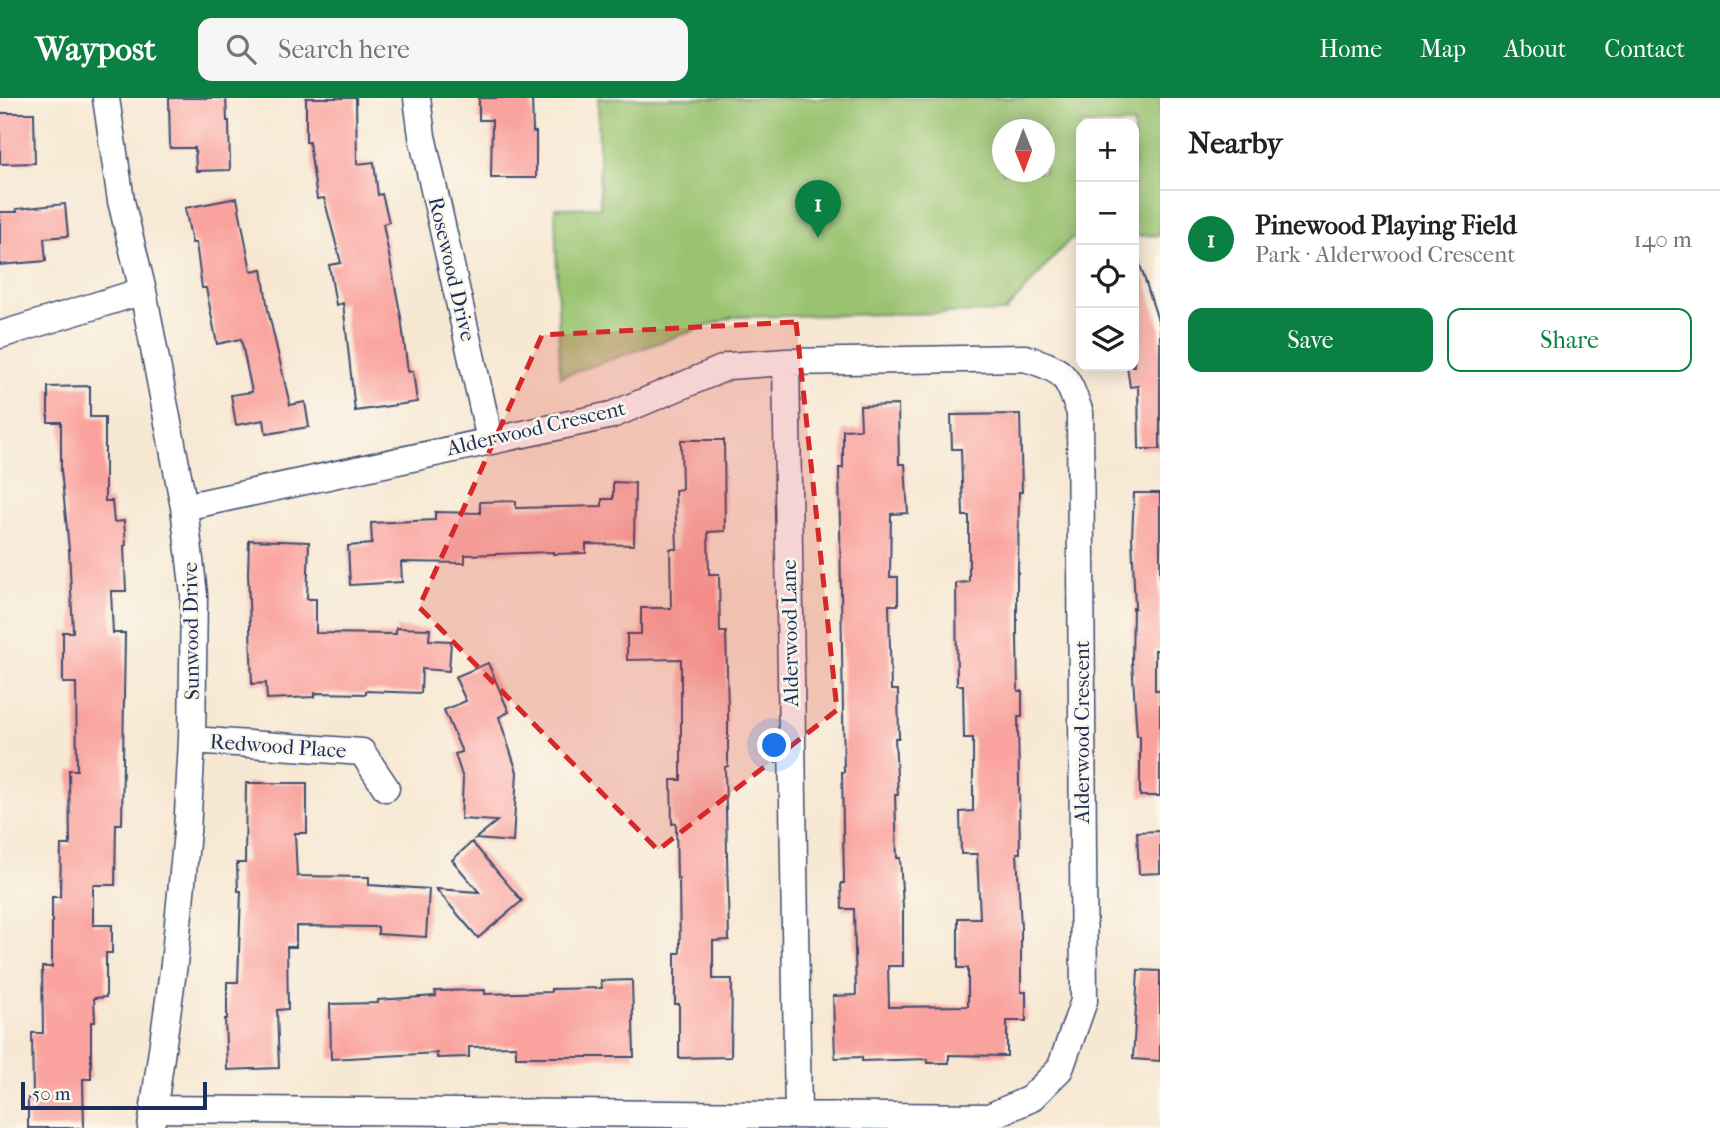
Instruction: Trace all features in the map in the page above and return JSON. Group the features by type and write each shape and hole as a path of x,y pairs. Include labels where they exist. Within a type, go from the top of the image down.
{"street":[{"name":"Sunwood Drive","path":"106,98 121,201 143,291 184,507 194,595 192,740 186,845 174,964 153,1119"},
{"name":"Rosewood Drive","path":"417,98 422,136 490,440"},
{"path":"0,335 143,291"},
{"name":"Alderwood Crescent","path":"153,1119 798,1115 989,1117 1030,1099 1060,1069 1084,1001 1080,413 1068,379 1046,365 1025,358 786,362 729,366 612,415 184,507"},
{"name":"Alderwood Lane","path":"786,362 798,1115"},
{"name":"Redwood Place","path":"192,740 362,752 386,788"}],"highlighted area":[{"path":"796,322 837,710 658,850 419,607 542,335"}],"green space":[{"path":"598,98 1160,98 1160,235 1139,236 1139,119 1076,119 1076,239 1070,239 1005,312 733,317 560,377 555,208 600,207"}],"building":[{"path":"169,98 226,98 230,170 196,171 195,148 170,148"},
{"path":"306,98 356,98 357,164 374,162 378,195 382,194 389,222 383,224 401,317 408,372 413,371 417,402 355,411 343,303 336,305 329,265 341,263 324,198 317,199 309,142 306,142"},
{"path":"479,98 532,98 533,132 536,132 536,178 491,178 492,120 479,120"},
{"path":"0,113 34,113 35,163 0,164"},
{"path":"237,198 251,271 262,269 268,310 290,405 305,402 309,427 266,434 264,420 236,425 231,395 252,392 241,339 217,344 206,288 202,288 196,243 192,243 185,208"},
{"path":"65,204 68,236 44,238 46,261 0,265 0,212"},
{"path":"1139,261 1160,327 1160,449 1139,449 1138,386 1130,387 1128,371 1139,371"},
{"path":"90,386 90,417 105,417 105,501 112,501 114,522 124,521 126,545 126,591 111,591 113,633 125,633 122,824 116,824 115,885 93,885 93,925 112,925 112,953 106,953 106,997 94,998 95,1022 91,1022 91,1079 83,1079 84,1128 28,1128 28,1098 33,1098 32,1033 43,1033 42,967 52,967 52,897 60,897 61,845 70,845 69,770 77,770 76,683 63,683 63,632 73,632 69,549 61,470 61,422 48,422 48,387"},
{"path":"898,405 899,464 905,464 908,513 891,514 890,577 898,577 898,605 889,605 891,690 898,690 899,738 895,738 898,795 895,795 897,858 900,858 903,907 903,966 888,966 889,1007 968,1006 968,968 958,968 958,918 980,918 977,854 961,854 960,812 973,811 973,738 964,738 963,685 957,685 956,583 969,582 969,516 963,516 961,449 952,449 951,415 1020,414 1022,492 1019,492 1017,636 1018,691 1022,691 1022,717 1018,717 1020,853 1017,853 1021,992 1026,992 1026,1021 1007,1021 1007,1056 949,1055 949,1063 928,1063 928,1059 862,1061 862,1057 835,1058 833,996 856,995 854,909 842,909 841,883 844,883 844,772 839,468 843,468 843,430 861,429 860,406"},
{"path":"681,440 724,440 725,531 708,532 709,574 719,574 720,632 726,632 728,766 725,767 729,940 713,941 713,979 732,979 731,1057 679,1058 675,953 680,953 679,879 676,823 672,824 671,780 681,780 681,659 627,660 627,634 641,634 641,608 671,608 670,549 677,549 675,490 682,489"},
{"path":"613,482 635,483 634,545 586,544 586,553 465,555 465,563 401,562 402,582 350,585 348,546 372,544 371,523 435,520 435,512 480,513 480,502 516,501 516,508 602,506 602,499 613,499"},
{"path":"1134,493 1160,493 1160,650 1155,650 1155,690 1160,690 1160,796 1140,796 1140,736 1137,736 1132,662 1135,608 1132,537"},
{"path":"249,540 309,542 307,599 316,599 316,633 396,634 396,628 430,629 429,640 451,641 449,671 422,669 421,693 366,691 366,694 315,693 315,697 267,699 266,683 252,684"},
{"path":"488,663 509,712 499,717 517,772 513,842 475,839 497,821 461,819 463,779 455,754 462,752 444,710 466,701 455,677"},
{"path":"246,783 307,783 307,833 295,833 297,876 369,877 369,885 429,889 426,937 378,934 378,927 296,926 296,947 287,947 288,1009 277,1010 279,1068 227,1070 227,982 238,982 241,891 238,891 237,863 245,863"},
{"path":"1160,831 1160,873 1139,874 1137,832"},
{"path":"472,842 522,901 478,938 436,889 479,892 452,860"},
{"path":"1138,970 1160,971 1160,1061 1133,1059"},
{"path":"632,980 634,1057 516,1057 516,1046 469,1047 469,1057 437,1058 437,1053 331,1059 330,1004 378,1003 378,1000 436,996 435,991 485,990 485,994 602,988 601,981"}],"place":[{"name":"Pinewood Playing Field","path":"818,238"}]}
